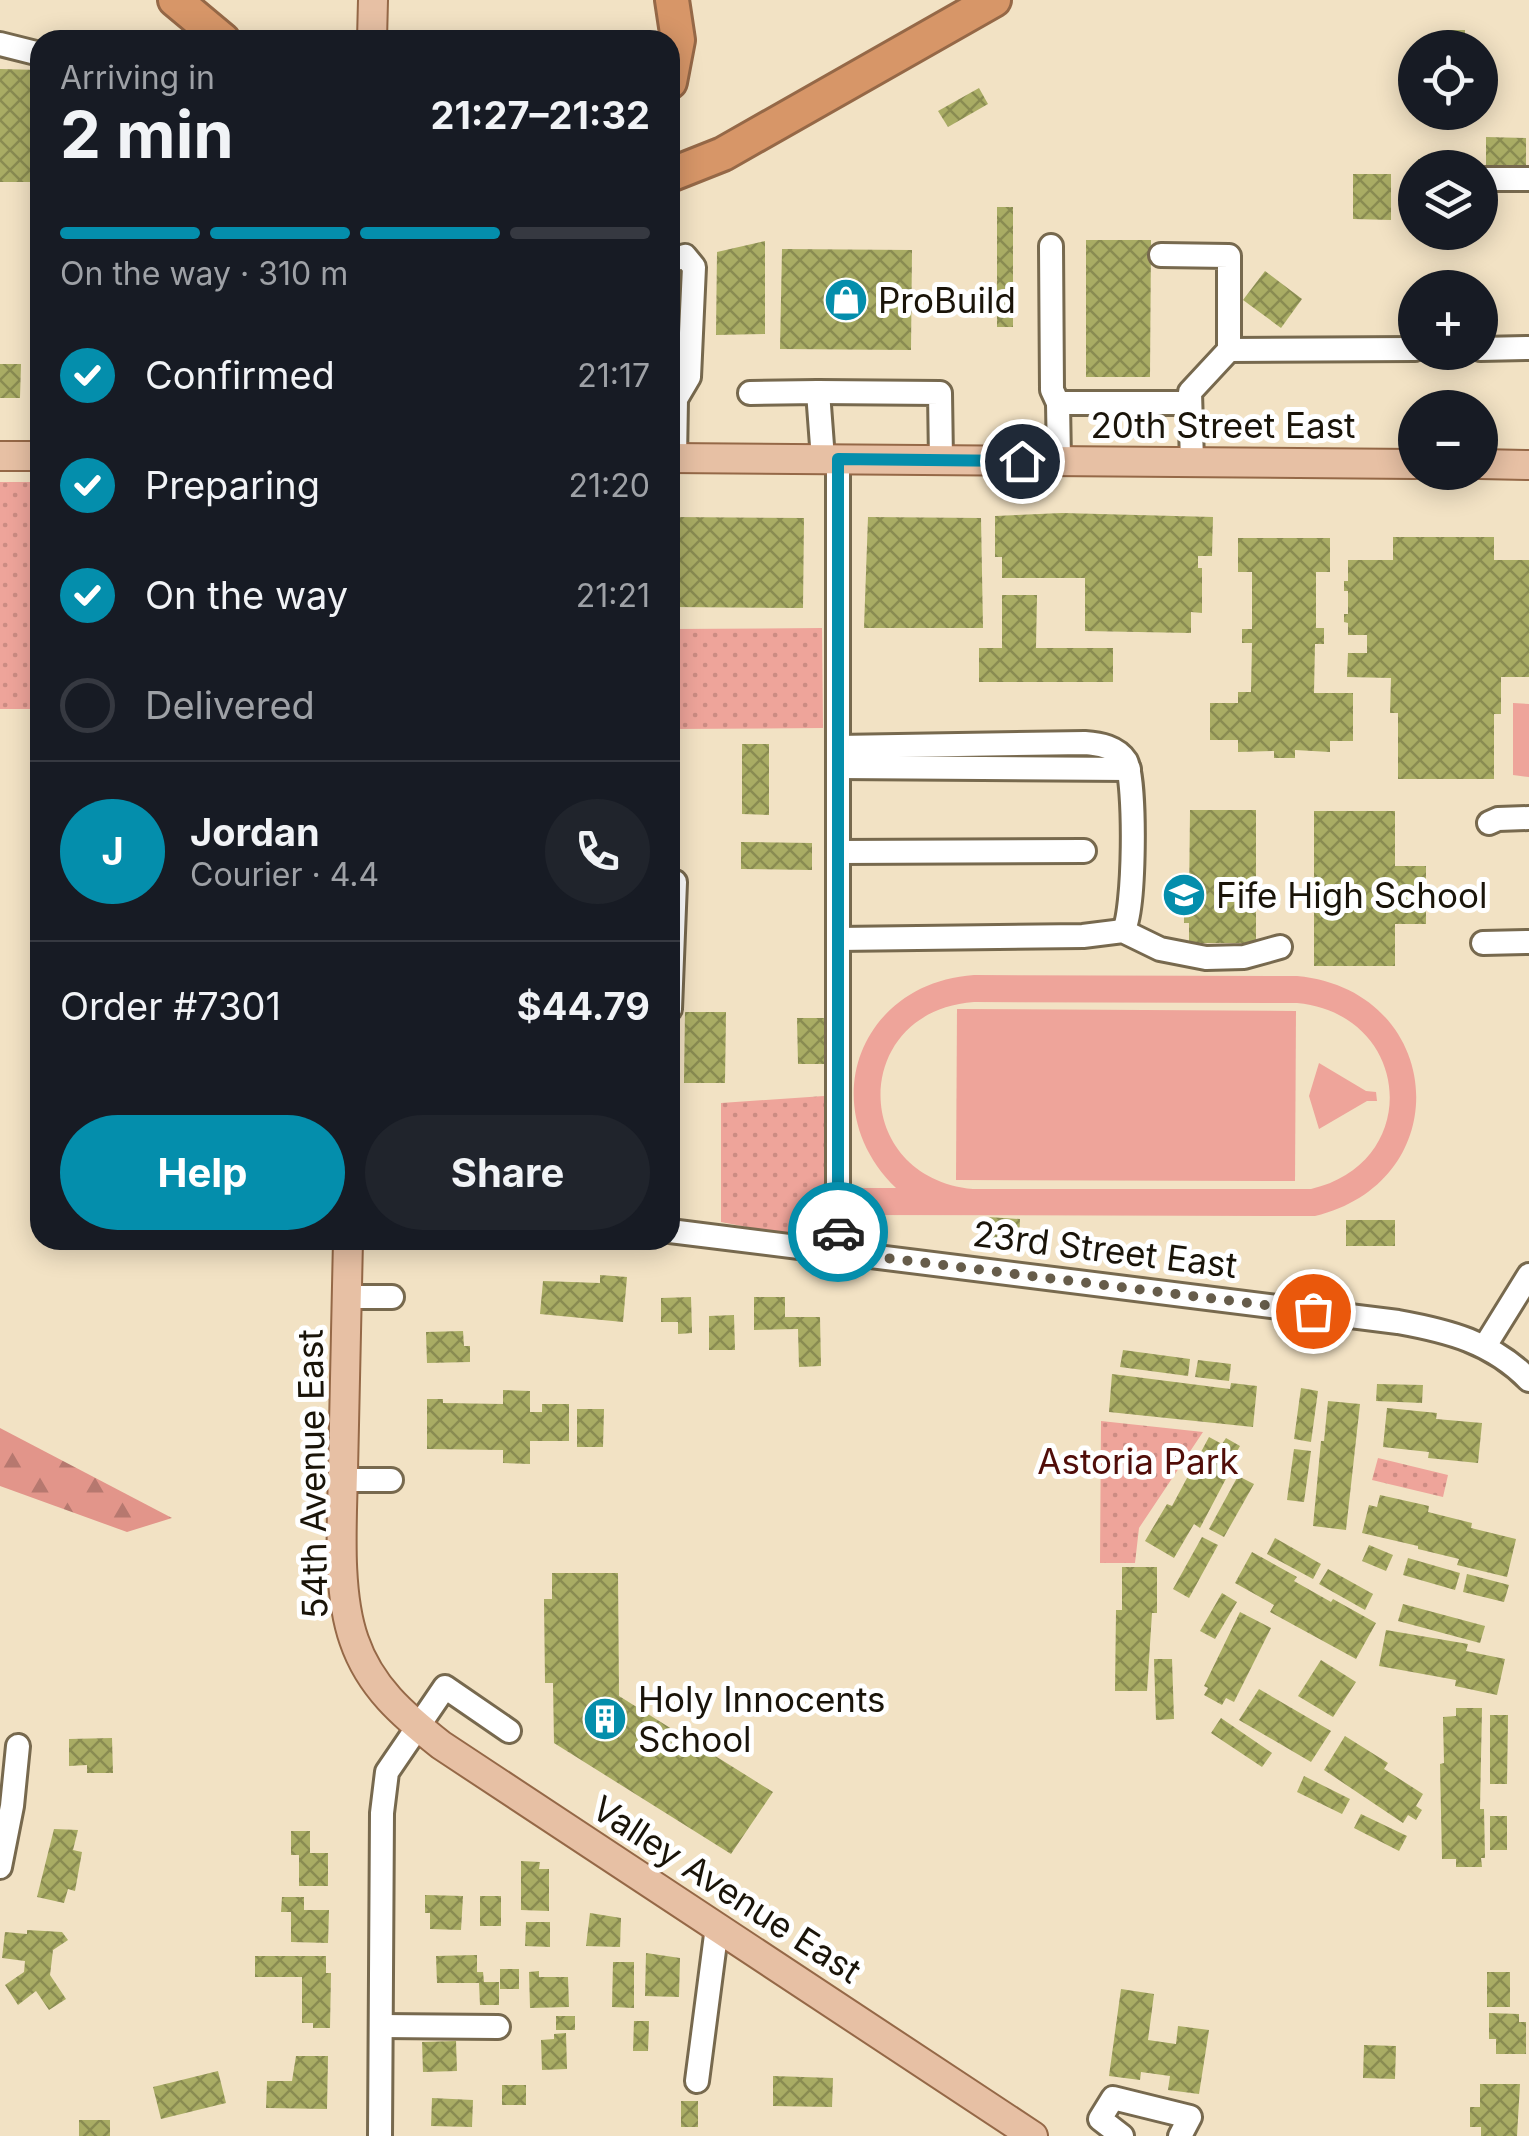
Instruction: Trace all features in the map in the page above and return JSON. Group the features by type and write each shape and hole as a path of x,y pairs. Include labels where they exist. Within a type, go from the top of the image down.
{"highway":[{"path":"176,0 212,30"},
{"path":"672,0 676,30"},
{"path":"680,171 738,146 994,0"}],"main road":[{"path":"372,30 373,0"},
{"path":"0,456 30,456"},
{"name":"20th Street East","path":"680,458 1398,464"},
{"path":"1498,464 1529,465"},
{"name":"54th Avenue East","path":"348,1250 344,1560 350,1628 369,1674 385,1698"},
{"name":"Valley Avenue East","path":"385,1698 418,1727 1033,2136"}],"street":[{"path":"0,44 30,52"},
{"path":"1498,179 1529,179"},
{"path":"1051,246 1052,390 1058,402 1059,461"},
{"path":"1160,255 1228,256 1228,350 1190,392 1192,462"},
{"path":"680,258 685,256 694,266 690,378 680,390"},
{"path":"1498,348 1529,348"},
{"path":"1228,350 1398,349"},
{"path":"750,392 940,392 941,460"},
{"path":"818,392 830,459 838,757 838,1252"},
{"path":"1058,402 1190,403"},
{"path":"838,757 1128,769 1132,788 1131,902 1123,931"},
{"path":"1489,823 1529,818"},
{"path":"838,852 1084,850"},
{"path":"838,939 1083,936 1123,931 1160,949 1206,958 1244,957 1280,947"},
{"path":"1483,943 1529,942"},
{"name":"23rd Street East","path":"680,1231 1398,1322 1462,1336 1486,1346 1524,1375"},
{"path":"1486,1346 1529,1276"},
{"path":"347,1298 392,1298"},
{"path":"343,1480 391,1480"},
{"path":"380,2136 382,1792 393,1760 445,1687 509,1731"},
{"path":"1,1862 18,1746"},
{"path":"697,2081 717,1927"},
{"path":"381,2026 498,2028"},
{"path":"1122,2136 1100,2119 1112,2098 1190,2116 1180,2136"}],"green space":[{"path":"0,482 30,482 30,709 0,709"},
{"path":"822,628 823,728 680,729 680,629"},
{"path":"1513,703 1529,704 1529,777 1513,775"},
{"path":"974,975 1297,976 1346,989 1383,1014 1406,1049 1416,1088 1412,1128 1394,1166 1362,1196 1315,1216 857,1215 857,1188 896,1188 871,1156 857,1122 854,1087 861,1054 877,1025 902,1000 934,983","holes":["974,1002 1297,1003 1335,1013 1364,1033 1382,1060 1390,1090 1387,1122 1373,1151 1348,1174 1311,1189 973,1189 932,1178 903,1156 886,1127 880,1094 886,1062 904,1033 933,1012"]},
{"path":"957,1009 1296,1011 1295,1181 956,1180"},
{"path":"1319,1063 1366,1091 1376,1092 1377,1101 1367,1101 1319,1129 1309,1096"},
{"path":"824,1096 826,1242 721,1222 721,1103"},
{"name":"Astoria Park","path":"1101,1421 1203,1432 1139,1528 1135,1563 1100,1563"},
{"path":"0,1428 172,1518 127,1532 0,1486"},
{"path":"1378,1458 1448,1475 1443,1497 1372,1480"}],"building":[{"path":"0,69 30,70 30,182 0,182"},
{"path":"979,88 988,104 948,127 938,111"},
{"path":"1486,137 1526,138 1526,165 1498,165 1498,150 1486,150"},
{"path":"1353,174 1391,174 1391,220 1353,219"},
{"path":"997,207 1013,207 1013,327 997,327"},
{"path":"1086,240 1151,240 1150,377 1086,377"},
{"path":"765,241 765,334 716,335 717,252"},
{"name":"ProBuild","path":"782,249 912,250 911,350 780,349"},
{"path":"1265,271 1302,299 1281,328 1243,300"},
{"path":"0,364 21,364 20,398 0,398"},
{"path":"1062,513 1213,517 1212,556 1198,556 1198,568 1202,568 1202,613 1191,612 1191,633 1085,631 1085,578 1002,578 1002,557 995,557 995,516"},
{"path":"680,517 804,518 803,608 680,607"},
{"path":"868,517 981,518 983,628 864,628"},
{"path":"1393,537 1494,537 1494,560 1529,560 1529,677 1501,677 1501,714 1494,714 1494,779 1398,779 1398,713 1390,713 1391,678 1347,677 1348,653 1367,653 1367,635 1348,635 1348,623 1344,622 1344,614 1348,614 1344,581 1348,581 1348,560 1393,560"},
{"path":"1238,538 1330,538 1330,572 1316,572 1316,628 1324,628 1324,644 1315,644 1314,693 1353,693 1353,741 1330,741 1330,752 1295,750 1295,758 1274,758 1274,751 1238,752 1238,740 1210,740 1210,703 1238,703 1238,692 1251,692 1252,643 1242,643 1242,629 1252,629 1252,572 1238,572"},
{"path":"1002,595 1037,595 1036,648 1113,648 1113,682 979,682 979,648 1002,648"},
{"path":"742,744 769,744 769,815 742,814"},
{"path":"1190,810 1256,810 1256,943 1189,943 1184,903 1189,903"},
{"path":"1314,811 1395,811 1395,866 1426,866 1426,924 1395,924 1395,966 1314,966"},
{"path":"741,842 812,843 812,870 741,869"},
{"path":"685,1012 726,1012 725,1083 684,1083"},
{"path":"797,1018 824,1018 824,1064 798,1064"},
{"path":"988,1217 1020,1219 1019,1242 987,1240"},
{"path":"1346,1220 1395,1220 1395,1246 1346,1246"},
{"path":"600,1275 627,1277 623,1322 540,1314 543,1281 600,1283"},
{"path":"691,1297 692,1333 678,1334 678,1322 661,1322 661,1298"},
{"path":"754,1297 785,1297 785,1317 820,1317 821,1366 799,1367 798,1329 754,1330"},
{"path":"734,1315 735,1350 709,1350 709,1316"},
{"path":"463,1331 464,1346 470,1346 470,1362 427,1363 426,1332"},
{"path":"1123,1350 1190,1359 1188,1376 1120,1367"},
{"path":"1198,1360 1231,1364 1229,1381 1195,1377"},
{"path":"1112,1374 1230,1389 1231,1383 1257,1386 1253,1427 1109,1412"},
{"path":"1377,1384 1423,1385 1422,1403 1376,1401"},
{"path":"1301,1388 1318,1391 1311,1442 1294,1439"},
{"path":"503,1390 530,1391 530,1412 542,1412 542,1404 569,1404 569,1441 530,1441 530,1464 503,1463 503,1450 427,1449 427,1399 503,1404"},
{"path":"1328,1401 1360,1404 1346,1530 1313,1526"},
{"path":"1387,1408 1437,1413 1436,1419 1482,1423 1478,1463 1428,1458 1429,1452 1383,1447"},
{"path":"577,1409 604,1409 603,1447 577,1447"},
{"path":"1209,1437 1222,1444 1226,1438 1240,1446 1236,1453 1239,1454 1200,1528 1194,1524 1174,1558 1145,1541 1167,1504 1172,1506"},
{"path":"1294,1449 1311,1451 1304,1502 1287,1500"},
{"path":"1238,1476 1254,1484 1224,1537 1209,1529"},
{"path":"1380,1495 1429,1506 1428,1512 1516,1539 1507,1577 1457,1565 1459,1559 1418,1546 1362,1533 1369,1505 1377,1507"},
{"path":"1202,1537 1218,1545 1189,1598 1173,1589"},
{"path":"1275,1538 1321,1564 1313,1579 1267,1554"},
{"path":"1369,1545 1393,1555 1386,1571 1362,1561"},
{"path":"1252,1552 1297,1577 1294,1581 1376,1623 1356,1659 1270,1612 1274,1605 1235,1583"},
{"path":"1408,1558 1460,1573 1455,1590 1403,1575"},
{"path":"1122,1567 1157,1567 1157,1613 1152,1613 1147,1691 1115,1691 1116,1610 1122,1610"},
{"path":"1328,1569 1373,1594 1365,1610 1319,1584"},
{"name":"Holy Innocents School","path":"552,1573 618,1573 619,1696 773,1792 731,1854 554,1743 553,1683 545,1683 544,1599 552,1599"},
{"path":"1467,1574 1509,1585 1504,1602 1463,1592"},
{"path":"1222,1593 1237,1602 1215,1639 1200,1631"},
{"path":"1403,1604 1485,1626 1480,1643 1398,1621"},
{"path":"1240,1612 1271,1628 1234,1702 1226,1698 1222,1705 1204,1695 1208,1688 1204,1686"},
{"path":"1386,1630 1468,1644 1466,1651 1505,1659 1497,1695 1455,1686 1456,1680 1379,1666"},
{"path":"1154,1659 1172,1659 1174,1719 1156,1720"},
{"path":"1321,1660 1356,1682 1333,1717 1298,1696"},
{"path":"1259,1689 1331,1731 1311,1762 1239,1720"},
{"path":"1456,1708 1482,1708 1482,1867 1456,1867 1456,1859 1442,1859 1443,1717 1456,1716"},
{"path":"1490,1715 1508,1715 1507,1784 1490,1784"},
{"path":"1221,1718 1272,1753 1262,1767 1211,1733"},
{"path":"1345,1736 1388,1763 1384,1769 1423,1794 1416,1806 1422,1810 1416,1820 1408,1815 1403,1823 1324,1770"},
{"path":"112,1738 113,1773 87,1773 87,1765 69,1766 69,1739"},
{"path":"1304,1776 1350,1799 1342,1814 1297,1792"},
{"path":"1361,1814 1407,1836 1399,1851 1354,1828"},
{"path":"1490,1816 1507,1816 1507,1850 1490,1850"},
{"path":"54,1829 78,1830 73,1850 82,1852 75,1891 68,1889 64,1903 37,1897"},
{"path":"291,1831 310,1831 310,1853 328,1853 328,1886 299,1886 299,1855 291,1855"},
{"path":"521,1861 540,1862 539,1869 549,1869 549,1911 521,1910"},
{"path":"425,1895 463,1896 461,1930 430,1929"},
{"path":"480,1896 501,1896 501,1926 480,1926"},
{"path":"282,1897 304,1897 304,1910 329,1910 328,1943 291,1942 291,1912 281,1912"},
{"path":"590,1913 621,1918 620,1947 586,1946"},
{"path":"526,1922 550,1922 550,1947 525,1946"},
{"path":"27,1930 62,1932 68,1940 53,1950 50,1975 66,1999 49,2010 36,1991 18,2005 5,1985 24,1972 25,1961 2,1958 5,1932 27,1934"},
{"path":"646,1953 680,1958 679,1997 645,1996"},
{"path":"477,1955 477,1972 483,1972 484,1982 499,1982 499,2005 480,2005 479,1983 437,1983 436,1956"},
{"path":"255,1956 326,1956 326,1973 331,1973 330,2028 302,2023 302,1977 255,1977"},
{"path":"613,1962 634,1962 634,2008 612,2007"},
{"path":"500,1969 519,1969 519,1989 500,1989"},
{"path":"539,1971 539,1977 568,1977 569,2007 530,2008 529,1972"},
{"path":"1487,1972 1510,1972 1510,2007 1487,2007"},
{"path":"1121,1989 1154,1994 1148,2040 1176,2044 1178,2026 1209,2030 1199,2094 1168,2090 1170,2076 1141,2072 1140,2080 1109,2076"},
{"path":"1489,2013 1519,2014 1519,2022 1526,2022 1526,2054 1496,2054 1496,2039 1489,2039"},
{"path":"556,2016 575,2016 575,2030 556,2030"},
{"path":"634,2021 649,2021 648,2051 633,2051"},
{"path":"566,2033 567,2069 542,2070 541,2040"},
{"path":"456,2041 457,2071 423,2072 422,2042"},
{"path":"1364,2045 1396,2046 1395,2079 1363,2078"},
{"path":"296,2056 328,2056 327,2109 266,2108 267,2081 292,2081"},
{"path":"218,2071 226,2103 161,2119 153,2087"},
{"path":"773,2076 833,2078 832,2107 773,2106"},
{"path":"1480,2084 1520,2084 1517,2136 1481,2136 1481,2127 1470,2127 1470,2107 1480,2107"},
{"path":"502,2085 526,2085 526,2105 502,2105"},
{"path":"432,2098 473,2100 472,2127 431,2126"},
{"path":"681,2101 698,2101 698,2127 681,2127"},
{"path":"79,2120 110,2120 110,2136 79,2136"}],"way so far":[{"path":"838,1232 838,1252 1313,1311"}],"place":[{"name":"ProBuild","path":"846,300"},
{"name":"Fife High School","path":"1184,895"},
{"name":"Holy Innocents School","path":"605,1719"}],"route":[{"path":"838,1232 838,459 1022,461"}]}
